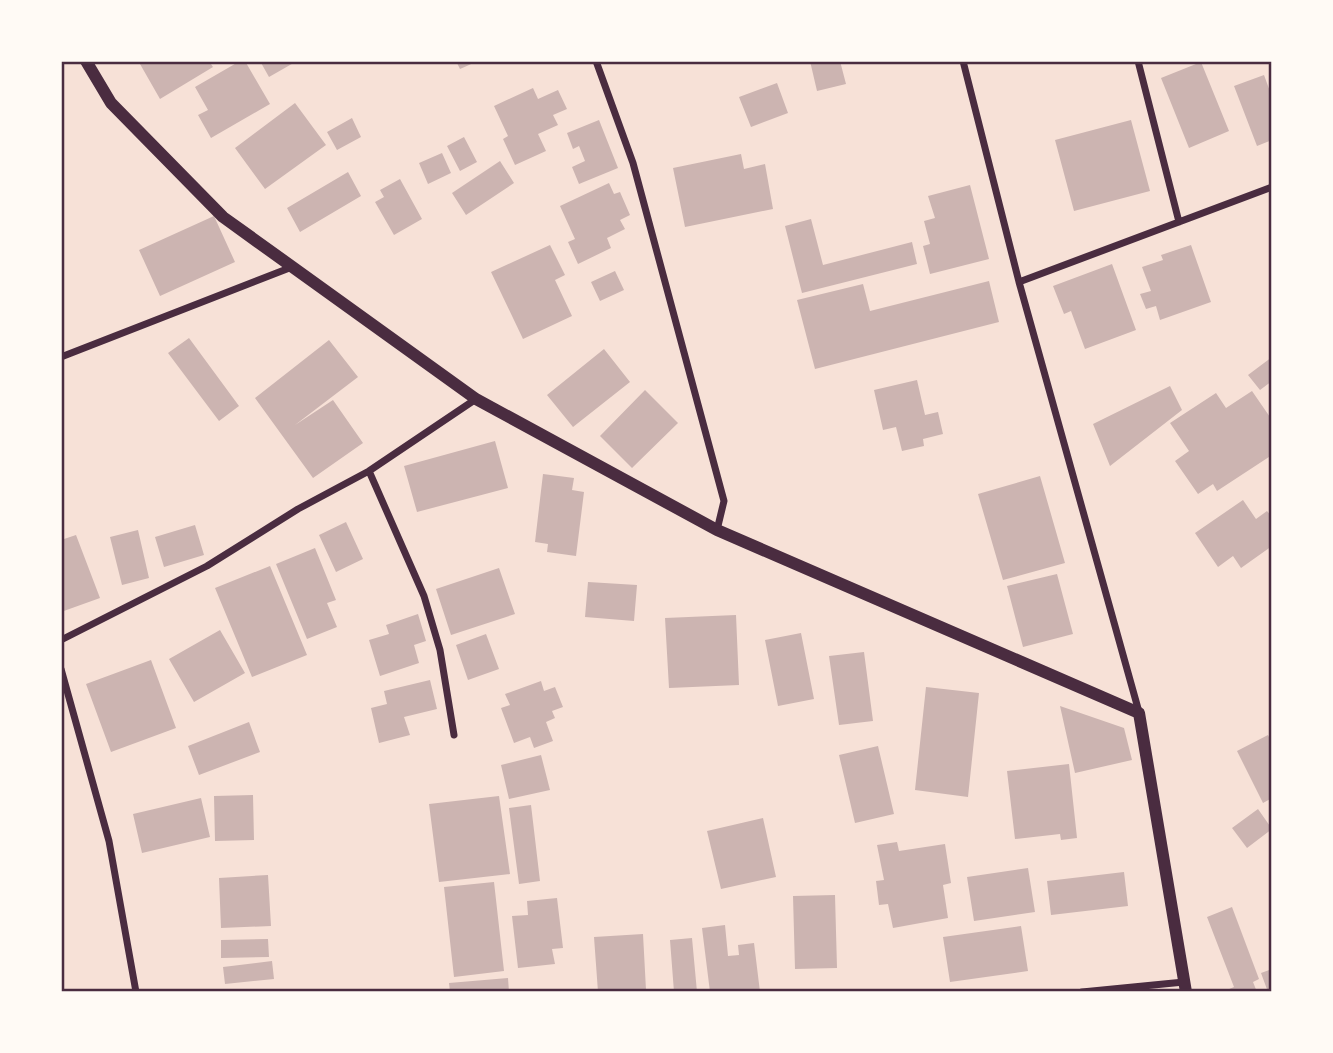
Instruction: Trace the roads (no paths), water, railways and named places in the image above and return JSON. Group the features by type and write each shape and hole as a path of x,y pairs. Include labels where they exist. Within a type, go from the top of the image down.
{"street":[{"path":"86,61 111,103 223,217 476,399 717,530 1139,713"},
{"path":"596,61 633,163 724,501 717,530"},
{"path":"962,61 1019,282 1139,713 1185,987 1082,992"},
{"path":"1138,61 1179,222"},
{"path":"1019,282 1272,187"},
{"path":"61,357 293,267"},
{"path":"61,640 207,566 298,509 369,471 476,399"},
{"path":"369,471 424,596 440,650 454,736"},
{"path":"61,669 109,841 136,992"}]}
